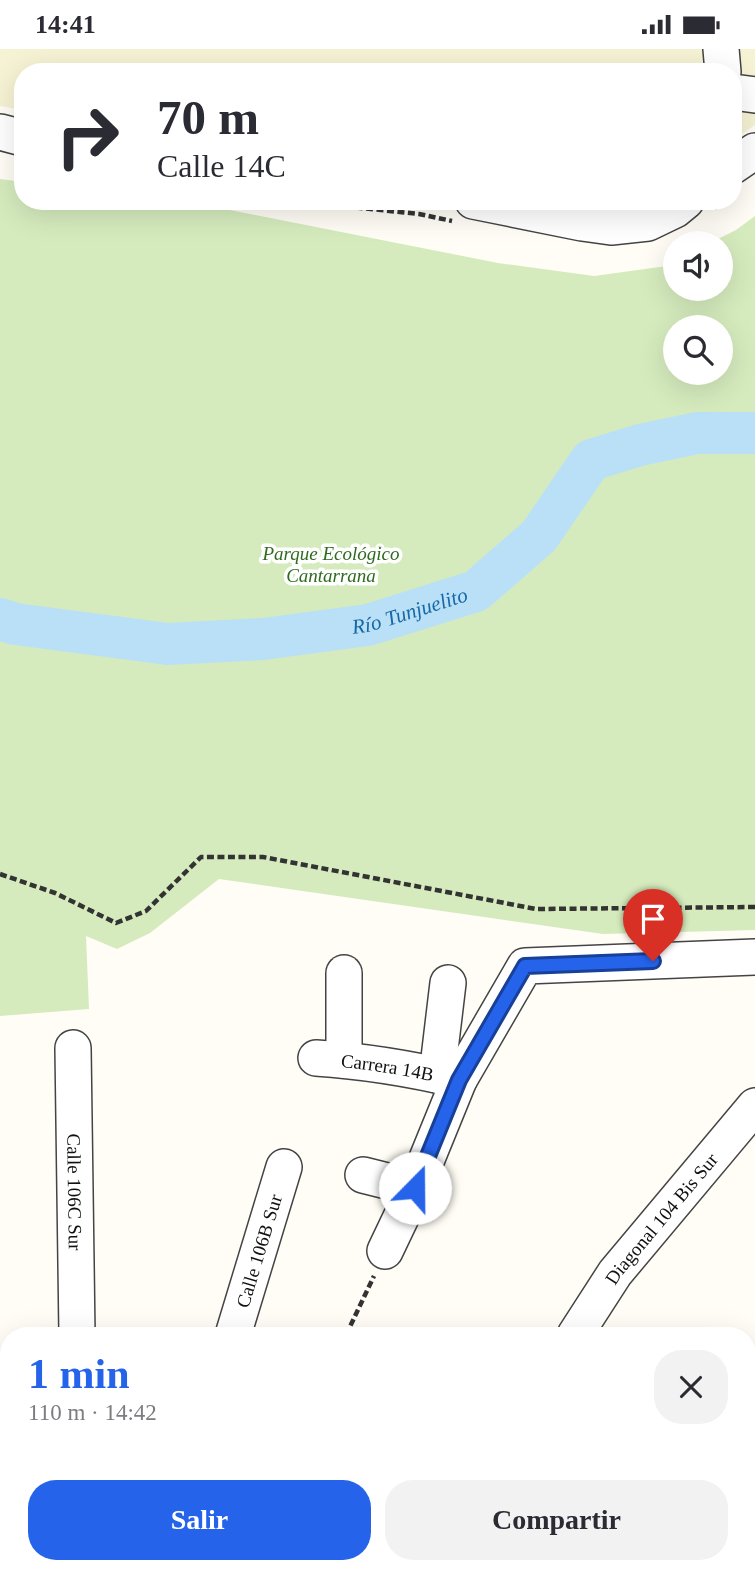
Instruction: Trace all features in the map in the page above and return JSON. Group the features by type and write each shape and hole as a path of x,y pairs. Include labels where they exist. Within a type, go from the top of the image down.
{"street":[{"path":"518,210 611,227 648,223 676,210"},
{"path":"448,1077 525,966 755,957"},
{"name":"Carrera 14B","path":"344,973 330,1059 448,1077"},
{"path":"385,1251 415,1188 448,1077 448,983"},
{"name":"Calle 106C Sur","path":"73,1048 77,1327"},
{"name":"Diagonal 104 Bis Sur","path":"580,1327 615,1273 755,1106"},
{"name":"Calle 106B Sur","path":"235,1327 284,1167"},
{"path":"363,1175 415,1188"}],"path":[{"path":"0,873 55,893 116,923 146,911 201,857 263,857 536,909 755,907"},
{"path":"350,1327 385,1251"}],"shaded area":[{"path":"0,49 755,49 755,125 742,134 742,63 14,63 14,108 0,106"}],"green space":[{"name":"Parque Ecológico Cantarrana","path":"0,179 14,181 14,210 230,210 498,263 594,276 663,267 663,301 733,301 733,232 755,216 755,930 603,934 219,879 150,933 117,949 86,936 89,1009 0,1016"}],"waterway":[{"name":"Río Tunjuelito","path":"0,619 15,624 168,644 263,639 368,625 476,591 539,536 591,460 640,445 697,433 755,433"}],"route":[{"path":"415,1188 459,1080 525,966 653,961"}]}
